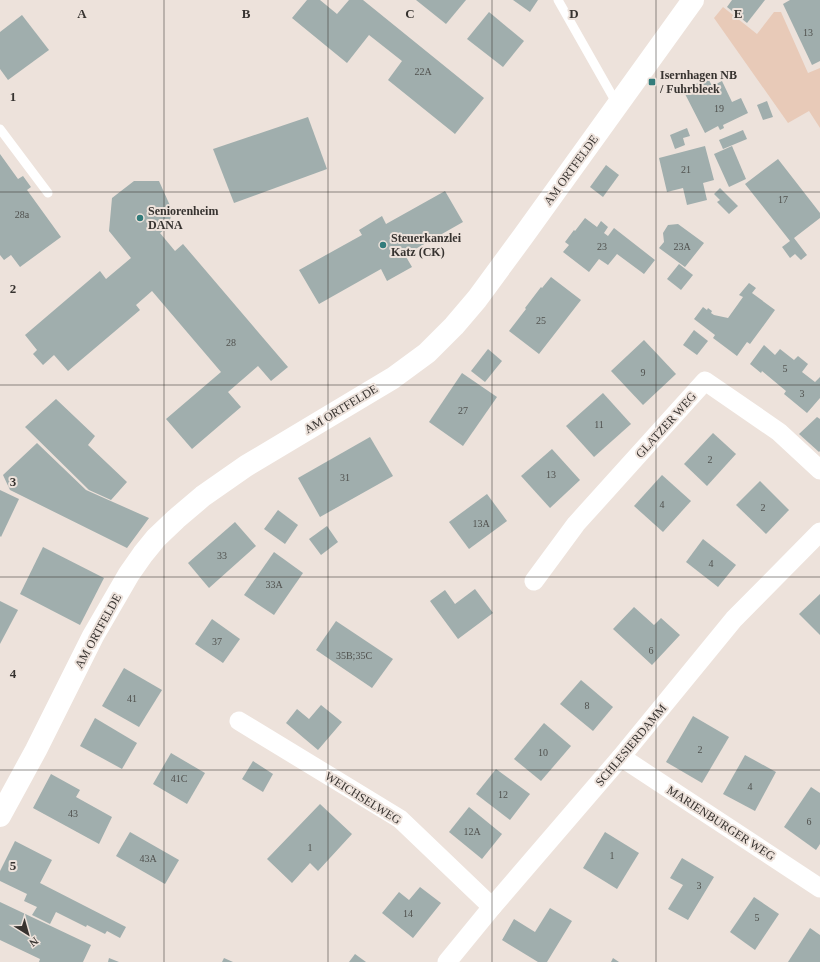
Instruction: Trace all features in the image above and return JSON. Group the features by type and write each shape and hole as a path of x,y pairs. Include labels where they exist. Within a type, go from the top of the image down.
{"main road":[{"name":"AM ORTFELDE","path":"0,816 36,750 93,636 129,574 156,538 203,496 246,466 393,378 426,353 454,326 477,299 544,208 693,0"}],"street":[{"name":"GLATZER WEG","path":"534,581 576,524 705,382 780,432 820,470"},
{"name":"SCHLESIERDAMM","path":"450,961 492,908 621,757 734,619 820,532"},
{"name":"WEICHSELWEG","path":"239,721 400,819 492,908"},
{"name":"MARIENBURGER WEG","path":"621,757 820,888"}],"lane":[{"path":"558,0 618,105"},
{"path":"0,129 48,193"}],"shaded area":[{"path":"723,7 757,34 774,12 781,12 808,73 820,68 820,128 809,111 788,123 714,18"}],"building":[{"path":"307,0 320,0 337,14 349,0 363,0 484,98 455,134 388,80 402,61 369,35 347,63 292,18"},
{"path":"416,0 466,0 446,24"},
{"path":"513,0 538,0 530,12"},
{"path":"732,0 765,0 747,23 727,7"},
{"path":"790,0 820,0 820,61 812,65 783,4"},
{"path":"489,12 524,41 503,67 467,39"},
{"path":"22,15 49,50 8,80 0,69 0,32"},
{"path":"708,78 712,86 722,81 732,102 741,98 748,113 723,125 724,128 720,130 718,126 705,133 683,90"},
{"path":"767,101 773,117 763,120 757,105"},
{"path":"308,117 327,169 234,203 213,149"},
{"path":"687,128 690,136 683,138 685,145 675,149 670,135"},
{"path":"743,130 747,139 723,149 719,140"},
{"path":"705,146 714,180 703,183 707,200 687,205 683,188 667,192 659,158"},
{"path":"732,146 746,179 729,187 714,154"},
{"path":"0,154 18,179 23,176 31,187 27,190 61,237 20,267 11,255 4,260 0,255"},
{"path":"778,159 820,213 820,218 794,238 807,255 801,260 795,254 790,258 782,247 790,241 745,184"},
{"path":"606,165 619,175 603,197 590,187"},
{"path":"134,181 159,181 172,210 169,226 160,233 175,251 183,244 288,367 271,381 258,366 228,392 241,407 192,449 166,419 221,372 152,291 136,305 140,310 68,371 54,355 43,365 33,354 37,350 25,335 100,271 106,279 131,258 109,231 112,198"},
{"path":"720,188 738,206 729,214 717,202 720,200 714,194"},
{"name":"Steuerkanzlei Katz (CK)","path":"445,191 463,222 405,255 412,267 387,281 381,269 319,304 299,270 362,235 359,230 382,216 386,224"},
{"path":"585,218 597,227 601,221 608,227 604,233 608,236 614,228 655,260 644,274 617,254 608,265 599,259 589,272 563,252 569,245 565,242"},
{"path":"678,224 704,243 685,267 659,248 664,242 663,233 668,225"},
{"path":"679,264 693,275 681,290 667,279"},
{"path":"551,277 581,300 539,354 509,331 541,287 542,288"},
{"path":"749,283 756,288 752,293 775,310 750,344 747,342 737,356 713,338 715,335 694,319 703,307 707,310 708,308 714,315 728,318 743,297 739,295"},
{"path":"694,330 708,341 697,355 683,345"},
{"path":"644,340 676,374 643,405 611,371"},
{"path":"764,345 775,355 780,349 794,360 798,356 808,364 802,372 815,382 820,377 820,398 807,413 784,394 786,391 762,371 761,373 750,364"},
{"path":"488,349 502,361 485,382 471,371"},
{"path":"462,373 497,397 463,446 429,422"},
{"path":"603,393 631,424 594,457 566,426"},
{"path":"56,399 95,436 88,445 127,482 111,500 89,490 25,427"},
{"path":"817,417 820,419 819,452 799,434"},
{"path":"713,433 736,454 707,486 684,464"},
{"path":"370,437 393,476 320,517 298,478"},
{"path":"37,443 86,490 149,518 127,548 10,490 3,475"},
{"path":"552,449 580,480 550,508 521,476"},
{"path":"662,475 691,501 663,532 634,506"},
{"path":"760,481 789,510 766,534 736,505"},
{"path":"0,490 19,499 1,537 0,536"},
{"path":"487,494 507,521 469,549 449,522"},
{"path":"278,510 298,525 285,544 264,529"},
{"path":"235,522 256,546 209,588 188,563"},
{"path":"327,526 338,542 321,555 309,539"},
{"path":"703,539 736,565 718,587 686,562"},
{"path":"43,547 104,578 80,625 20,594"},
{"path":"274,552 303,573 274,615 244,595"},
{"path":"475,589 493,613 458,639 430,601 445,590 455,604"},
{"path":"820,594 820,635 799,614"},
{"path":"0,601 18,610 0,644"},
{"path":"634,607 654,625 661,618 680,635 652,665 613,629"},
{"path":"212,619 240,639 223,663 195,644"},
{"path":"336,621 393,659 372,688 316,650"},
{"path":"124,668 162,690 139,727 102,706"},
{"path":"581,680 613,707 593,731 560,704"},
{"path":"321,705 342,722 318,750 286,723 297,709 309,719"},
{"path":"693,716 729,737 702,783 666,762"},
{"path":"95,718 137,743 122,769 80,746"},
{"path":"544,723 571,746 541,781 514,759"},
{"path":"171,753 205,773 187,804 153,784"},
{"path":"745,755 776,772 755,811 723,794"},
{"path":"253,761 273,774 263,792 242,779"},
{"path":"496,769 530,794 510,820 476,794"},
{"path":"51,774 80,790 76,797 112,817 99,844 33,808"},
{"path":"811,787 820,793 820,844 816,850 784,827"},
{"path":"320,804 352,834 318,871 310,863 292,883 267,859"},
{"path":"469,807 502,834 482,859 449,832"},
{"path":"130,832 179,860 165,884 116,856"},
{"path":"605,832 639,853 617,889 583,868"},
{"path":"15,841 52,860 40,883 126,927 120,938 107,931 105,934 87,925 86,927 56,912 50,924 32,915 37,907 24,901 27,894 0,881 0,871"},
{"path":"682,858 714,877 688,920 668,909 683,885 670,878"},
{"path":"420,887 441,903 413,938 382,913 399,892 409,900"},
{"path":"754,897 779,914 755,950 730,932"},
{"path":"0,902 91,945 83,962 39,962 40,959 0,940"},
{"path":"550,908 572,921 547,962 538,962 502,940 514,919 535,932"},
{"path":"810,928 820,935 820,962 788,962"},
{"path":"355,954 366,962 349,962"},
{"path":"109,958 119,962 108,962"},
{"path":"224,958 233,962 222,962"},
{"path":"613,958 619,962 611,962"}],"place":[{"name":"Isernhagen NB / Fuhrbleek","path":"652,82"},
{"name":"Seniorenheim DANA","path":"140,218"},
{"name":"Steuerkanzlei Katz (CK)","path":"383,245"}]}
